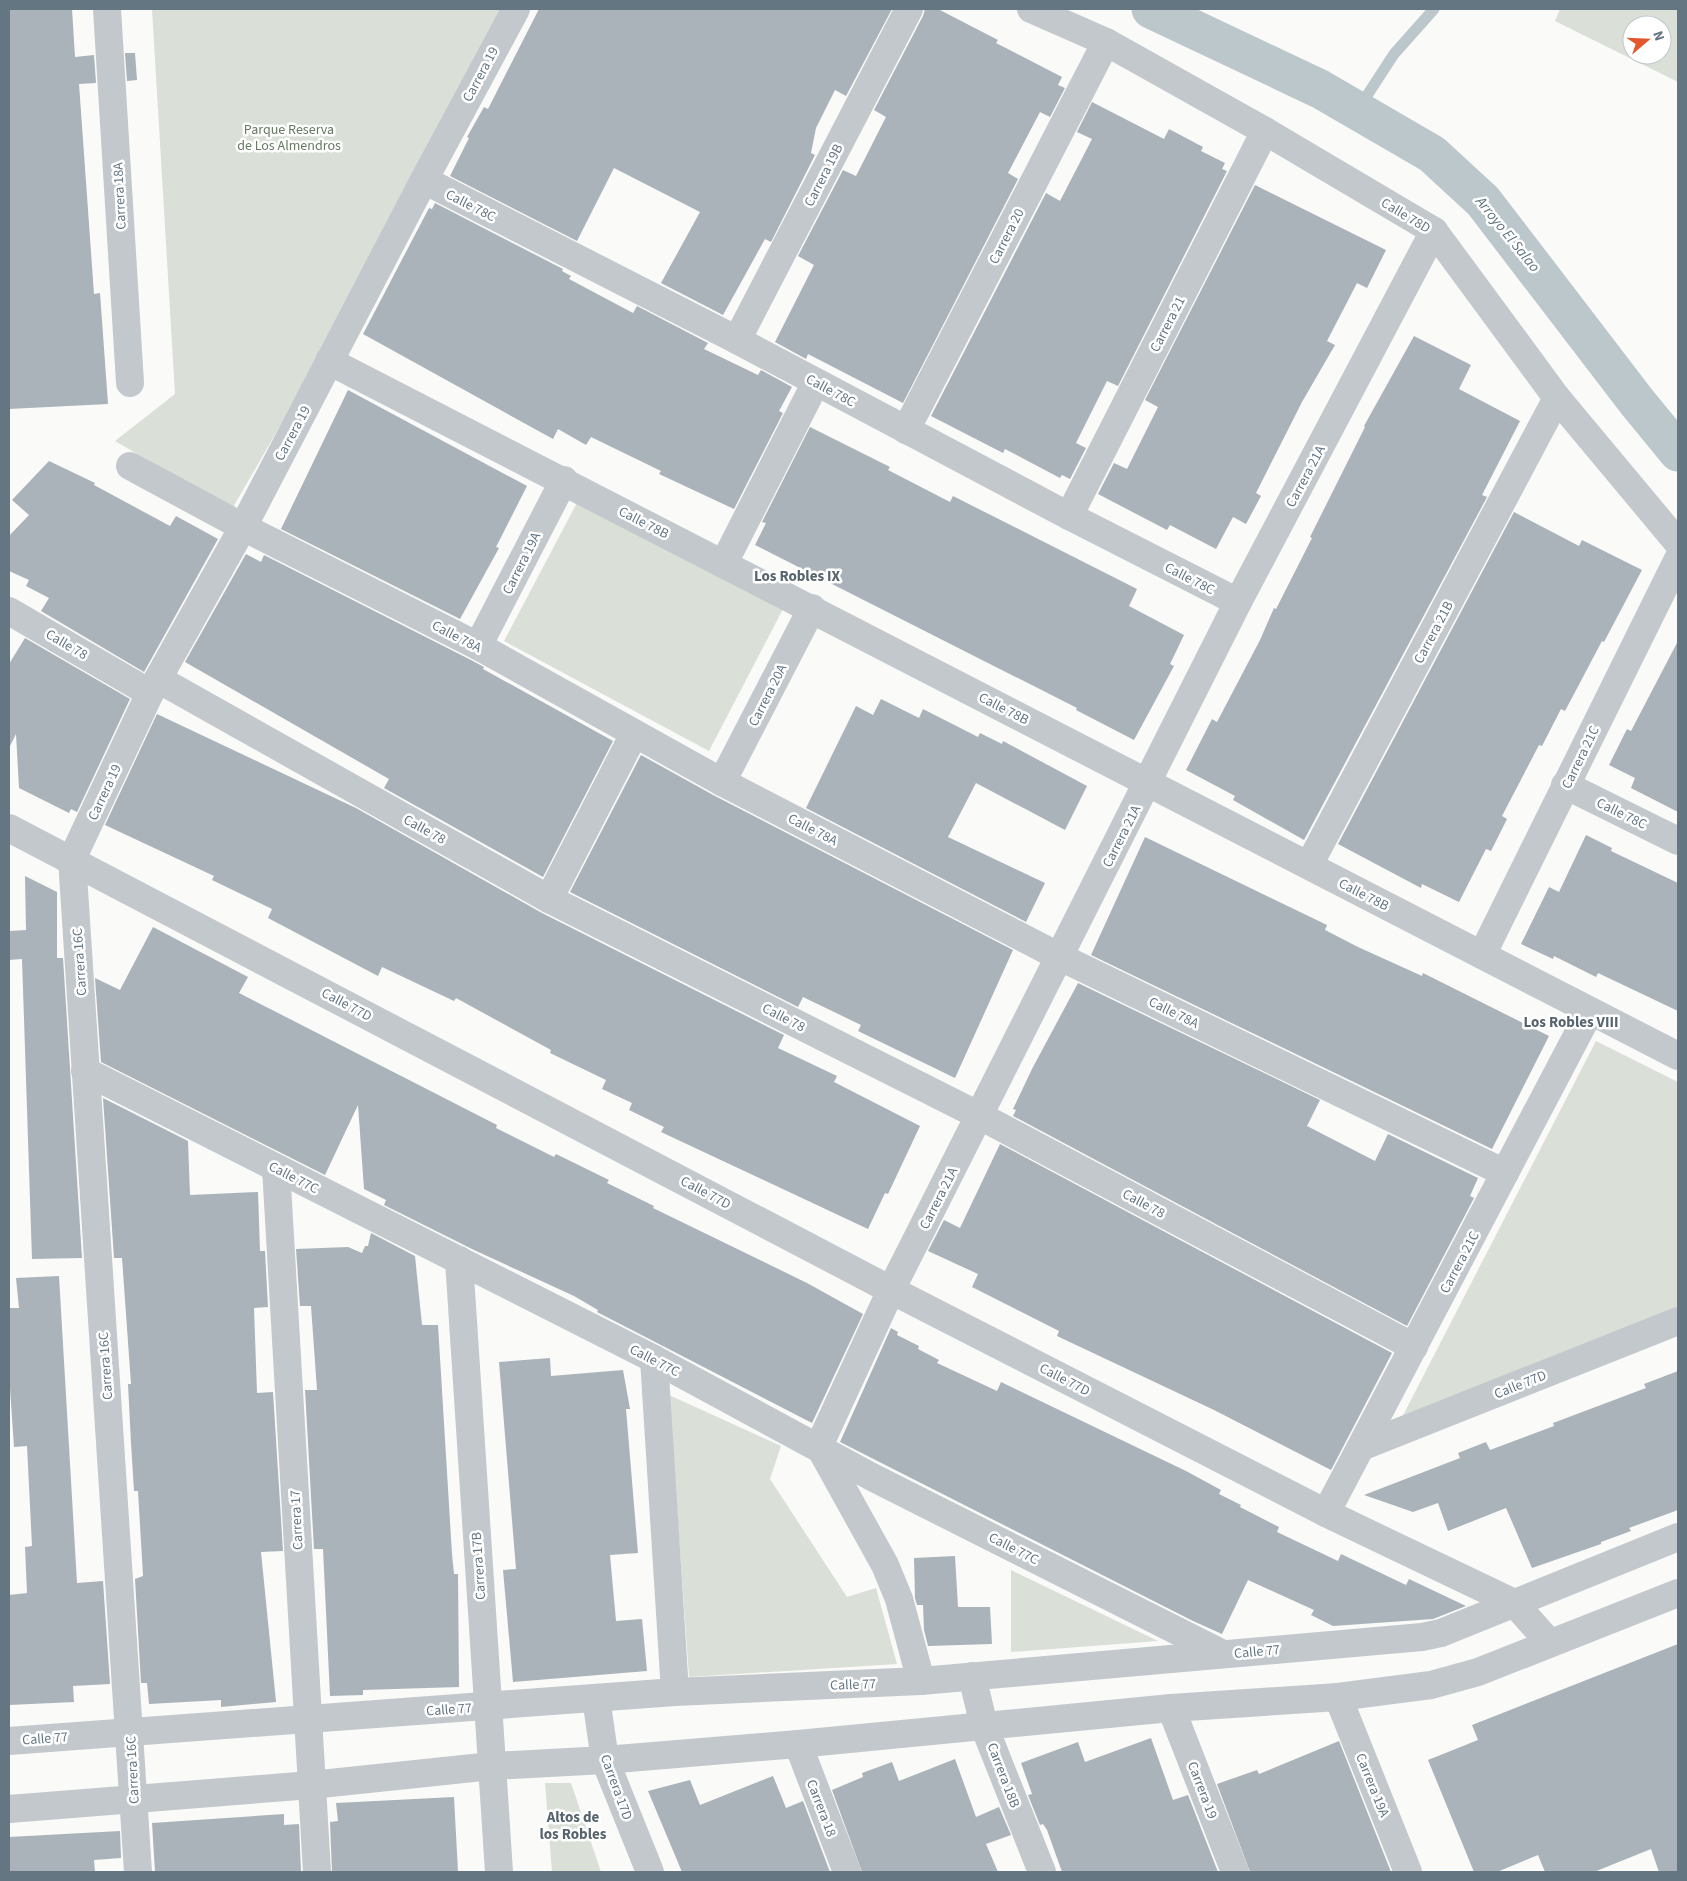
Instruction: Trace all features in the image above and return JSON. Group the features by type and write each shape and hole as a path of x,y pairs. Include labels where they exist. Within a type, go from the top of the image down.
{"street":[{"name":"Carrera 18A","path":"107,9 130,383"},
{"name":"Carrera 19","path":"72,859 154,686 242,527 516,9"},
{"name":"Carrera 19B","path":"737,340 909,9"},
{"name":"Calle 78D","path":"1031,9 1106,42 1265,131 1434,231 1557,398 1678,543"},
{"name":"Carrera 20","path":"906,430 1106,42"},
{"name":"Carrera 21","path":"1069,516 1265,131"},
{"name":"Calle 78C","path":"424,180 737,340 1069,516 1238,602"},
{"name":"Carrera 21A","path":"819,1446 891,1290 1238,602 1434,231"},
{"name":"Calle 78B","path":"329,361 564,480 1678,1056"},
{"path":"724,563 816,382"},
{"name":"Carrera 21B","path":"1309,865 1557,398"},
{"name":"Calle 78A","path":"130,466 242,527 478,646 722,782 1060,957 1505,1173"},
{"name":"Carrera 19A","path":"478,646 564,480"},
{"name":"Carrera 21C","path":"1482,955 1678,559"},
{"name":"Carrera 20A","path":"722,782 812,608"},
{"name":"Calle 78","path":"9,611 154,686 549,898 980,1116 1414,1346"},
{"path":"549,898 634,734"},
{"name":"Calle 78C","path":"1565,785 1678,841"},
{"name":"Calle 77D","path":"9,828 72,859 891,1290 1326,1513 1514,1604"},
{"name":"Carrera 16C","path":"72,859 138,1872"},
{"name":"Carrera 21C","path":"1326,1513 1590,1011"},
{"name":"Calle 77C","path":"85,1071 654,1359 819,1446 872,1477 1223,1654"},
{"name":"Carrera 17","path":"276,1168 317,1872"},
{"name":"Carrera 17B","path":"459,1260 499,1872"},
{"name":"Calle 77D","path":"1361,1447 1678,1321"},
{"path":"654,1359 675,1692"},
{"path":"819,1446 886,1565 899,1599 921,1681"},
{"name":"Calle 77","path":"9,1741 675,1692 921,1681 1422,1637 1440,1633 1678,1537"},
{"path":"9,1809 311,1785 492,1766 605,1760 798,1744 1171,1708 1338,1697 1431,1685 1478,1672 1678,1593"},
{"path":"1514,1604 1550,1643"},
{"name":"Carrera 18B","path":"972,1676 984,1726 1042,1872"},
{"name":"Carrera 19A","path":"1338,1697 1408,1872"},
{"name":"Carrera 17D","path":"596,1698 605,1760 650,1872"},
{"name":"Carrera 19","path":"1171,1708 1235,1872"},
{"name":"Carrera 18","path":"798,1744 847,1872"}],"green space":[{"name":"Parque Reserva de Los Almendros","path":"152,9 507,9 318,360 232,509 115,441 175,394"},
{"path":"1560,9 1678,9 1678,82 1644,65 1672,65 1672,15 1622,15 1622,54 1555,21"},
{"path":"579,499 783,609 709,751 504,641"},
{"path":"1596,1041 1678,1082 1678,1311 1398,1425"},
{"path":"669,1395 781,1446 770,1479 847,1597 876,1588 897,1664 689,1677"},
{"path":"1011,1570 1158,1641 1011,1652"},
{"path":"545,1783 571,1783 601,1872 552,1872"}],"building":[{"path":"9,9 72,9 75,57 94,55 96,83 79,84 94,294 100,293 108,404 9,409"},
{"path":"539,9 892,9 846,96 835,90 816,128 811,153 815,155 771,242 765,239 723,315 661,283 700,212 614,168 577,241 450,176 469,138 467,137 484,107 488,109"},
{"path":"925,9 938,9 998,40 996,43 1062,77 1058,85 1065,88 1050,117 1040,112 1008,173 1018,179 903,403 808,354 806,359 775,342 814,265 798,256 843,170 856,176 886,117 874,110"},
{"path":"125,53 135,53 137,80 127,81"},
{"path":"1092,102 1164,139 1169,129 1203,147 1201,151 1225,163 1222,169 1227,171 1118,386 1107,381 1076,443 1086,448 1070,479 1062,475 1060,478 1005,449 1003,453 931,416 1046,193 1060,201 1092,139 1077,132"},
{"path":"1255,185 1386,250 1367,288 1357,283 1327,341 1335,345 1302,402 1256,493 1261,496 1246,524 1233,517 1216,549 1170,525 1167,530 1098,494 1114,463 1127,469 1158,407 1145,400"},
{"path":"435,203 563,269 562,271 571,276 569,279 633,313 637,306 708,343 704,349 758,375 761,370 792,387 779,411 783,413 734,509 659,474 661,471 591,437 586,445 558,429 553,439 363,334 429,208 432,209"},
{"path":"1414,336 1471,365 1459,389 1520,421 1482,495 1487,497 1304,840 1233,800 1235,796 1186,770 1212,719 1217,722 1260,640 1274,608 1276,609 1312,538 1310,537 1364,426"},
{"path":"348,390 527,486 496,547 499,548 460,619 281,529"},
{"path":"810,427 890,467 888,470 950,502 953,496 1137,589 1129,606 1184,635 1170,664 1174,666 1134,740 1076,710 1077,708 755,545 766,523 762,522"},
{"path":"49,461 95,483 94,485 170,526 176,516 218,539 144,672 41,611 49,598 26,586 29,580 9,571 9,536 29,515 12,500"},
{"path":"1514,512 1579,546 1582,540 1642,570 1565,711 1561,709 1542,746 1539,745 1502,816 1507,819 1491,851 1486,849 1459,902 1422,884 1421,888 1338,844"},
{"path":"246,554 261,562 264,555 471,660 484,667 483,669 613,741 543,877 384,788 389,779 185,662"},
{"path":"25,638 130,699 77,812 71,809 69,813 19,788 16,734 9,748 9,664"},
{"path":"1678,641 1678,812 1631,788 1635,778 1609,765 1627,729 1631,731"},
{"path":"881,699 919,718 923,709 978,737 980,733 1002,744 1003,741 1087,786 1065,830 976,783 948,837 1045,883 1026,922 806,808 856,706 873,715"},
{"path":"157,714 356,808 542,913 784,1035 778,1048 837,1076 834,1082 920,1126 888,1194 885,1193 868,1229 661,1132 664,1127 629,1110 632,1103 602,1089 606,1080 550,1053 551,1050 456,998 454,1001 382,967 378,976 268,918 272,909 212,880 214,876 105,825"},
{"path":"641,755 715,796 1013,950 955,1078 858,1031 861,1025 803,997 798,1007 570,892"},
{"path":"1586,835 1612,848 1611,851 1678,883 1678,1011 1598,973 1596,977 1554,956 1553,959 1521,944 1549,887 1559,892"},
{"path":"1145,837 1327,925 1325,930 1358,947 1422,976 1423,973 1549,1036 1492,1149 1091,955"},
{"path":"25,876 57,892 57,958 63,958 82,1258 32,1259 22,959 9,960 9,931 26,930"},
{"path":"153,927 248,977 239,993 497,1125 496,1128 554,1157 556,1154 609,1180 607,1183 654,1206 653,1208 807,1283 863,1314 812,1423 597,1312 598,1310 574,1296 474,1250 384,1205 386,1200 364,1189 358,1105 325,1175 101,1062 95,978 120,990"},
{"path":"1078,983 1320,1100 1307,1126 1375,1161 1388,1134 1478,1178 1470,1196 1474,1198 1407,1326 1013,1116 1016,1110 1013,1109 1032,1069"},
{"path":"103,1098 188,1141 190,1195 258,1192 260,1251 265,1251 268,1307 254,1308 257,1393 273,1392 283,1551 261,1552 276,1702 221,1707 221,1700 149,1704 147,1683 141,1683 135,1579 143,1576 138,1491 134,1491 128,1384 131,1384 122,1258 114,1258"},
{"path":"1000,1144 1392,1353 1331,1470 1214,1410 1057,1336 1059,1331 972,1287 978,1274 928,1251 944,1220 960,1228"},
{"path":"371,1233 415,1256 422,1325 438,1325 452,1554 454,1574 458,1574 459,1687 363,1690 363,1695 330,1696 323,1549 314,1549 305,1390 317,1390 311,1306 300,1306 296,1249 348,1247 362,1253 365,1246 368,1246"},
{"path":"59,1276 77,1583 103,1581 110,1684 73,1686 74,1702 9,1705 9,1595 27,1593 25,1547 32,1546 27,1446 14,1447 9,1374 9,1308 19,1308 16,1278"},
{"path":"891,1328 898,1332 897,1335 919,1346 918,1349 939,1360 937,1363 997,1391 1001,1382 1186,1471 1221,1490 1219,1494 1241,1505 1240,1507 1279,1527 1277,1532 1338,1561 1341,1554 1406,1585 1409,1579 1466,1606 1433,1619 1333,1626 1311,1615 1314,1610 1248,1580 1222,1634 1193,1621 840,1442"},
{"path":"550,1358 551,1376 623,1370 630,1409 626,1409 638,1553 610,1555 616,1621 642,1619 647,1671 513,1682 503,1570 516,1569 499,1362"},
{"path":"1678,1371 1678,1510 1629,1528 1631,1531 1601,1542 1601,1544 1532,1568 1506,1508 1448,1531 1438,1503 1413,1512 1364,1495 1460,1458 1458,1453 1486,1442 1490,1450 1554,1426 1553,1423 1646,1388 1644,1384"},
{"path":"955,1556 958,1607 990,1607 992,1644 928,1646 924,1630 923,1605 917,1605 915,1598 914,1558"},
{"path":"1678,1644 1678,1872 1659,1872 1651,1849 1594,1872 1545,1872 1538,1855 1497,1872 1474,1872 1428,1760 1478,1740 1472,1725"},
{"path":"1151,1738 1173,1800 1188,1795 1218,1872 1062,1872 1047,1830 1043,1824 1040,1825 1028,1795 1032,1794 1021,1763 1078,1742 1085,1762"},
{"path":"1339,1741 1391,1872 1250,1872 1217,1784 1257,1770 1259,1774"},
{"path":"955,1759 976,1817 999,1807 1011,1835 986,1844 998,1872 862,1872 832,1790 863,1777 862,1773 892,1762 899,1781"},
{"path":"773,1776 786,1808 803,1801 830,1872 682,1872 648,1791 690,1780 700,1805"},
{"path":"454,1797 458,1872 332,1872 330,1822 338,1821 336,1803"},
{"path":"284,1814 284,1825 299,1824 301,1872 155,1872 152,1823"},
{"path":"120,1831 121,1858 94,1860 95,1872 9,1872 9,1837"}],"waterway":[{"name":"Arroyo El Salao","path":"1151,9 1320,89 1432,154 1483,201 1637,402 1678,452"},
{"path":"1368,94 1394,54 1434,9"}],"district":[{"name":"Los Robles IX","path":"797,576"},
{"name":"Los Robles VIII","path":"1571,1022"},
{"name":"Altos de los Robles","path":"573,1826"}]}
